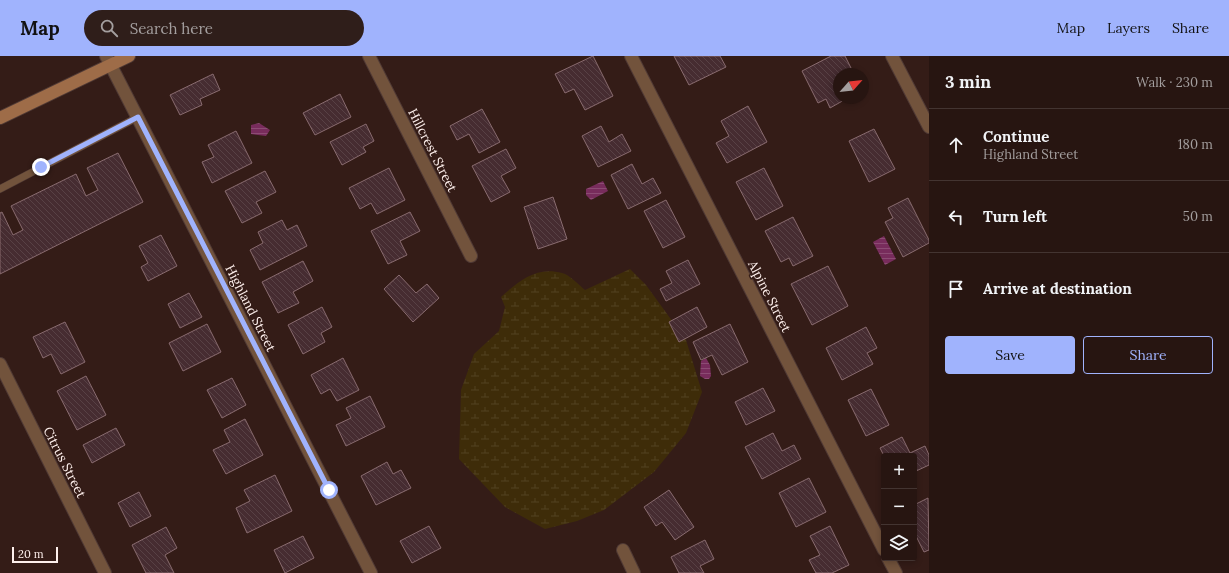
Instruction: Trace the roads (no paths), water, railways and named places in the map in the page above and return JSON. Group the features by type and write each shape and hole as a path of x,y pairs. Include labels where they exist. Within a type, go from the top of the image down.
{"street":[{"path":"0,118 109,60 129,56"},
{"name":"Hillcrest Street","path":"369,56 471,256"},
{"name":"Alpine Street","path":"631,56 881,544"},
{"path":"892,56 929,128"},
{"name":"Highland Street","path":"109,60 372,573"},
{"name":"Citrus Street","path":"0,364 105,573"},
{"path":"623,550 634,573"},
{"path":"890,561 896,573"}],"lane":[{"path":"0,189 138,117"}]}
